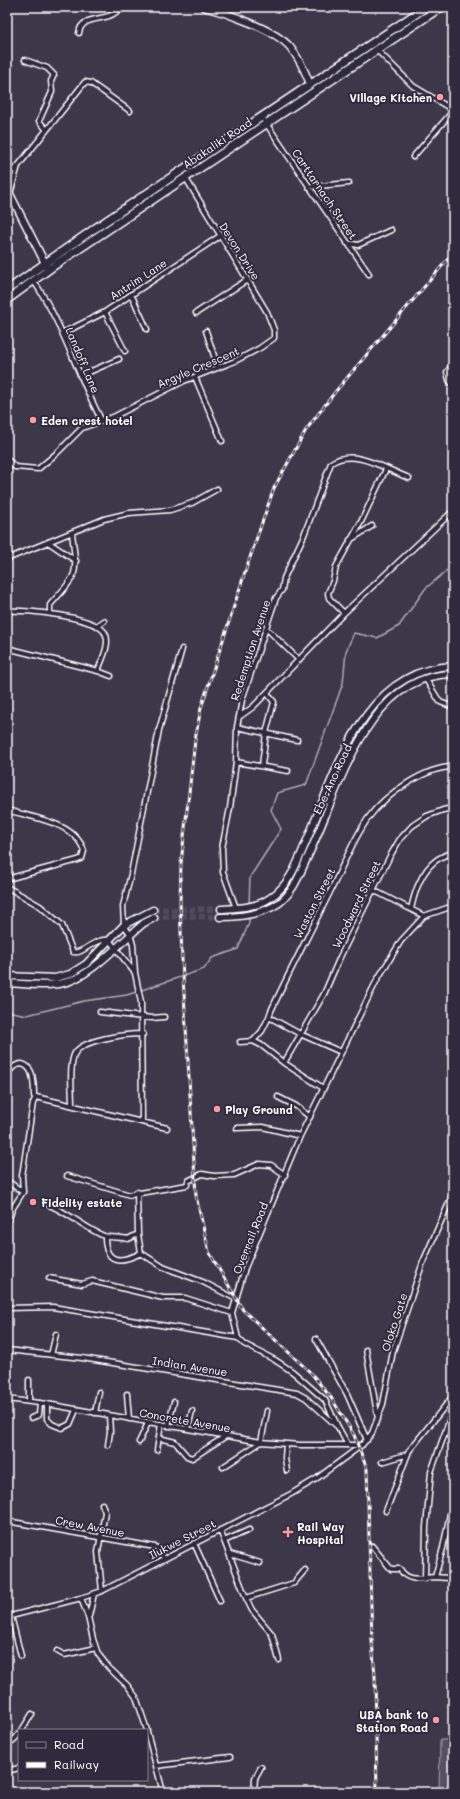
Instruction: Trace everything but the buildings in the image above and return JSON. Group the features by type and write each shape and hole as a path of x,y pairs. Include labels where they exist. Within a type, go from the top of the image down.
{"main road":[{"path":"206,7 249,22 284,41 297,56 310,84"},
{"name":"Abakaliki Road","path":"7,290 28,273 180,170 426,7"},
{"name":"Abakaliki Road","path":"7,300 48,269 441,7"},
{"path":"9,192 48,269"},
{"path":"124,208 129,215"},
{"name":"Ebe-Ano Road","path":"236,908 246,907 270,899 284,886 290,876 346,749 366,716 381,696 410,676 437,668 453,666"},
{"name":"Ebe-Ano Road","path":"220,917 248,914 273,906 284,898 292,888 313,846 350,760 368,729 391,698 411,684 425,678 453,674"},
{"path":"220,909 236,908"},
{"path":"7,976 55,978 66,976 86,964 124,925 153,910"},
{"path":"7,984 61,984 80,977 130,934 144,923 154,918"}],"street":[{"path":"78,33 79,29 85,22 108,16 122,7"},
{"path":"377,50 413,86 453,110 413,157"},
{"path":"25,60 47,68 54,75 51,81 52,92 39,121 47,130"},
{"path":"7,175 18,166 87,82 130,111"},
{"name":"Carttarnach Street","path":"261,116 369,274"},
{"path":"9,192 18,166"},
{"name":"Devon Drive","path":"180,170 186,177 220,236 267,312 275,335"},
{"path":"309,186 349,183"},
{"path":"347,242 358,245 391,230"},
{"name":"Antrim Lane","path":"63,333 105,312 220,236"},
{"name":"Landoff Lane","path":"28,273 63,333 80,376 102,421"},
{"path":"196,313 248,280"},
{"path":"131,294 147,329"},
{"path":"105,312 124,350"},
{"path":"206,331 218,368"},
{"name":"Argyle Crescent","path":"102,421 195,377 246,356 272,340 275,335"},
{"path":"80,376 119,359"},
{"path":"453,364 447,372 449,380 453,385"},
{"path":"195,377 222,441"},
{"path":"7,460 11,465 26,469 38,469 58,453 74,434 86,426 102,421"},
{"name":"Redemption Avenue","path":"236,908 223,872 222,848 230,808 236,762 238,727 242,700 276,598 282,590 284,578 304,535 331,463 344,456 362,459 410,478"},
{"path":"344,613 332,603 328,593 334,581 336,567 348,542 361,522 386,469"},
{"path":"7,559 114,516 170,510 192,503 217,489"},
{"path":"240,717 267,693 344,613 453,511"},
{"path":"348,542 372,526"},
{"path":"50,612 50,605 70,583 74,576 76,561 72,533"},
{"path":"48,542 76,561"},
{"path":"7,611 19,609 50,612 97,626 105,632 107,639 98,671"},
{"path":"97,626 104,621"},
{"path":"266,628 299,660"},
{"path":"7,648 98,671 111,676"},
{"path":"142,1122 143,1034 141,1002 135,973 135,963 130,934 124,925 123,906 131,874 154,753 167,698 182,649"},
{"path":"425,678 440,702 453,707"},
{"path":"262,765 266,733 274,702 267,693"},
{"path":"238,727 297,740"},
{"path":"236,762 262,765 288,771"},
{"name":"Waston Street","path":"254,1041 259,1037 292,966 369,816 393,794 416,778 434,770 453,767"},
{"name":"Woodward Street","path":"284,1063 324,994 390,856 405,833 427,816 442,810 453,808"},
{"path":"7,810 61,826 77,837 84,851 82,858 78,860 7,878"},
{"path":"411,909 419,883 426,869 436,860 453,853"},
{"path":"7,887 40,906 62,925 73,952 80,952 97,940 109,940 135,973"},
{"path":"373,890 424,916 453,906"},
{"name":"Overrail Road","path":"238,1338 232,1313 247,1263 300,1136 341,1052 391,956 408,932 424,916"},
{"path":"100,1012 142,1017 164,1017"},
{"path":"269,1017 300,1034 341,1052"},
{"path":"72,1104 73,1059 76,1051 82,1047 116,1036 143,1034"},
{"path":"240,1042 254,1041 262,1044 284,1063 323,1088"},
{"path":"7,1075 11,1068 17,1064 23,1064 29,1068 34,1096 36,1097"},
{"path":"36,1097 72,1104 167,1128"},
{"path":"7,1223 13,1208 23,1192 22,1176 33,1103 36,1097"},
{"path":"278,1097 296,1106 310,1118"},
{"path":"237,1128 263,1128 300,1136"},
{"path":"67,1176 130,1195 137,1192 140,1193 171,1189 187,1185 188,1181 202,1174 214,1176 234,1175 259,1164 271,1165 285,1175"},
{"path":"7,1181 23,1192"},
{"path":"137,1192 138,1234 141,1253"},
{"name":"Oloko Gate","path":"353,1452 368,1440 378,1419 388,1383 393,1351 423,1262 453,1194"},
{"path":"50,1205 64,1211 106,1236 128,1239 138,1234"},
{"path":"106,1236 105,1244 112,1258 117,1260 132,1257 141,1253"},
{"path":"141,1253 164,1266 203,1282 236,1299"},
{"path":"49,1278 82,1284 92,1280 163,1298 185,1298 232,1313"},
{"path":"7,1308 53,1307 238,1338 250,1348 275,1360 293,1372 325,1400 338,1427"},
{"path":"51,1355 56,1334"},
{"path":"316,1339 347,1394 368,1440"},
{"name":"Indian Avenue","path":"7,1350 82,1358 297,1393 306,1398 338,1427 348,1445"},
{"path":"366,1350 378,1419"},
{"path":"29,1380 29,1401"},
{"path":"95,1413 99,1392"},
{"path":"126,1394 129,1419"},
{"path":"386,1511 408,1454 453,1396"},
{"name":"Concrete Avenue","path":"7,1399 47,1404 261,1442 286,1444 362,1445"},
{"path":"168,1426 174,1402"},
{"path":"31,1418 38,1415 40,1403"},
{"path":"47,1404 47,1419 52,1424 62,1428 70,1424 76,1410"},
{"path":"425,1579 426,1528 431,1472 453,1410"},
{"path":"188,1428 192,1411"},
{"path":"223,1467 261,1442 267,1411"},
{"path":"108,1445 110,1432 109,1415"},
{"path":"139,1442 148,1423"},
{"path":"156,1450 161,1424"},
{"path":"159,1438 175,1442 187,1456 192,1458 226,1436"},
{"path":"286,1444 285,1462 287,1471"},
{"name":"Ilukwe Street","path":"9,1617 94,1594 292,1494 353,1452"},
{"path":"382,1462 408,1454"},
{"path":"435,1577 453,1499"},
{"path":"102,1504 105,1512 98,1552 102,1590"},
{"name":"Crew Avenue","path":"7,1521 155,1546 159,1549 164,1558"},
{"path":"220,1530 246,1598 255,1614 272,1634 280,1660"},
{"path":"224,1541 249,1530"},
{"path":"194,1543 220,1601"},
{"path":"372,1546 391,1569 400,1569 403,1574 419,1580 435,1577 453,1577"},
{"path":"230,1554 260,1563"},
{"path":"246,1598 294,1583 305,1570"},
{"path":"88,1617 94,1594"},
{"path":"81,1598 88,1617 96,1648 108,1668 127,1685 136,1697 146,1729"},
{"path":"9,1617 21,1656"},
{"path":"57,1651 64,1655 96,1648"},
{"path":"23,1729 32,1714"},
{"path":"7,1743 13,1741 18,1735"},
{"path":"148,1735 163,1792"},
{"path":"156,1766 230,1757"},
{"path":"254,1792 255,1778 261,1767"},
{"path":"7,1771 18,1768"}],"shaded area":[{"path":"453,1723 453,1792 439,1792 440,1740 446,1740"}],"waterway":[{"path":"249,904 250,877 281,829 271,810 277,793 306,785 343,683 346,651 354,633 377,638 399,626 425,589 453,565"},
{"path":"7,1011 27,1015 84,1001 127,995 204,969 212,958 238,949 249,923 249,916"}],"tunnel":[{"path":"153,910 221,909"},
{"path":"154,918 177,916 220,917"}],"railway":[{"path":"377,1792 375,1676 372,1641 367,1469 354,1435 332,1399 311,1373 243,1310 209,1252 196,1196 182,960 180,902 181,863 195,740 201,708 274,488 306,430 335,392 453,253"}],"place":[{"name":"Village Kitchen","path":"440,97"},
{"name":"Eden crest hotel","path":"33,420"},
{"name":"Play Ground","path":"217,1109"},
{"name":"Fidelity estate","path":"33,1202"},
{"name":"Rail Way Hospital","path":"288,1532"},
{"name":"UBA bank 10 Station Road","path":"436,1720"}]}
